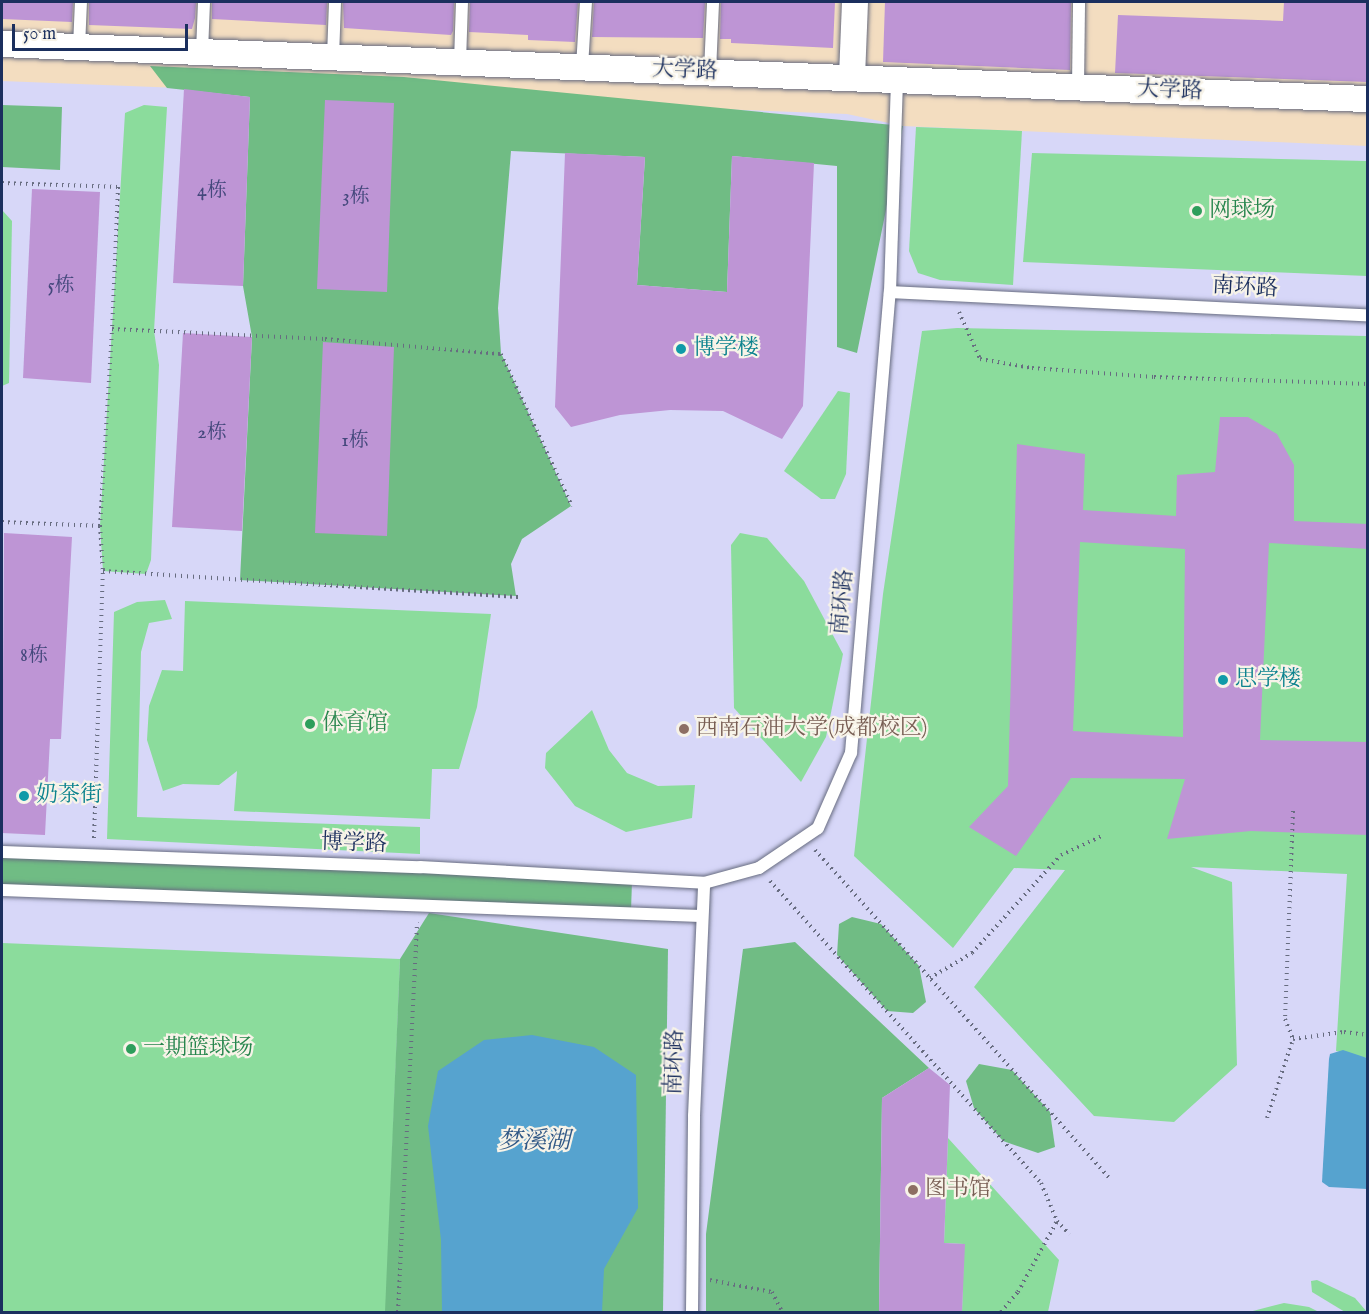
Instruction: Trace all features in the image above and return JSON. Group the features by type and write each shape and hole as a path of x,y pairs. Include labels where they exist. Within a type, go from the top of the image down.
{"street":[{"path":"852,77 855,2"},
{"name":"大学路","path":"2,44 1368,99"}],"lane":[{"path":"79,47 81,2"},
{"path":"202,52 204,2"},
{"path":"333,57 335,2"},
{"path":"460,62 462,2"},
{"path":"582,67 586,2"},
{"path":"710,72 713,2"},
{"path":"1078,87 1079,2"},
{"path":"890,292 897,80"},
{"name":"南环路","path":"692,1312 701,916 704,883 759,868 818,828 851,753 890,292 1368,315"},
{"name":"博学路","path":"2,852 93,854 704,883"},
{"path":"2,890 701,916"}],"path":[{"path":"2,183 118,187 100,526 103,571 93,854"},
{"path":"951,295 980,359 1032,368 1154,377 1368,384"},
{"path":"112,328 314,338 501,354 572,506"},
{"path":"2,522 100,526"},
{"path":"103,571 518,597"},
{"path":"1268,1118 1293,1039 1285,1019 1293,811"},
{"path":"930,978 972,953 1061,855 1104,835"},
{"path":"803,838 1111,1180"},
{"path":"759,868 1041,1183 1057,1221 1069,1234"},
{"path":"398,1312 418,905"},
{"path":"1293,1039 1344,1032 1368,1035"},
{"path":"1001,1312 1018,1292 1057,1221"},
{"path":"693,1276 772,1292 782,1312"}],"shaded area":[{"name":"西南石油大学(成都校区)","path":"2,81 847,114 903,126 1367,146 1367,1312 2,1312"}],"green space":[{"path":"150,66 404,77 903,126 857,353 837,347 837,166 732,156 727,292 637,285 645,157 511,151 498,308 501,353 571,506 522,539 511,564 516,596 240,580 252,337 243,286 250,97 167,88"},
{"path":"2,105 62,107 60,170 2,167"},
{"path":"144,105 167,107 154,331 159,365 151,560 146,574 103,571 100,526 125,113"},
{"path":"916,127 1022,131 1013,285 940,280 918,273 909,251"},
{"name":"网球场","path":"1032,153 1367,161 1367,276 1023,262"},
{"path":"2,210 12,221 9,383 2,386"},
{"path":"957,328 1367,336 1367,1058 1336,1051 1347,874 1191,867 1232,882 1237,1065 1174,1122 1094,1116 974,987 1065,870 1014,868 953,948 854,856 883,594 922,331"},
{"path":"838,391 850,393 846,474 835,499 821,499 784,471"},
{"path":"740,533 767,538 804,581 843,654 826,737 801,782 734,708 731,545"},
{"path":"165,600 172,619 149,623 141,652 137,817 420,827 420,854 107,839 114,612 137,602"},
{"name":"体育馆","path":"185,601 491,614 477,707 459,769 432,769 430,819 234,811 237,771 219,785 183,784 163,791 147,740 149,706 162,670 183,671"},
{"path":"592,710 609,750 627,773 658,786 695,785 692,818 626,832 575,806 545,768 546,753"},
{"path":"2,855 632,881 631,911 2,887"},
{"path":"429,913 668,949 663,1312 385,1312 400,959"},
{"path":"852,917 881,924 919,966 926,1002 913,1013 887,1011 837,955 839,924"},
{"path":"795,942 929,1068 882,1098 879,1312 706,1312 706,1234 743,949"},
{"path":"2,943 400,959 386,1312 2,1312"},
{"path":"979,1064 1012,1070 1050,1112 1055,1147 1038,1153 1003,1141 974,1108 966,1081"},
{"path":"948,1138 1059,1260 1048,1312 962,1312 964,1244 944,1243"},
{"path":"1317,1280 1355,1298 1367,1312 1345,1312 1312,1292 1311,1281"},
{"path":"1284,1303 1309,1307 1319,1312 1249,1312"}],"water":[{"name":"梦溪湖","path":"532,1035 594,1047 636,1075 638,1208 604,1269 602,1312 442,1312 441,1240 428,1126 438,1071 484,1040"},
{"path":"1343,1050 1367,1058 1367,1189 1329,1187 1322,1182 1329,1059 1330,1054"}],"building":[{"path":"2,2 73,2 72,22 2,19"},
{"path":"89,2 196,2 195,18 192,29 89,25"},
{"path":"212,2 327,2 326,25 212,19"},
{"path":"343,2 454,2 453,31 451,35 344,28"},
{"path":"470,2 578,2 575,42 528,40 528,35 469,32"},
{"path":"594,2 705,2 703,38 592,37"},
{"path":"721,2 835,2 833,48 731,43 731,39 720,39"},
{"path":"885,2 1071,2 1070,70 883,62"},
{"path":"1284,2 1368,2 1368,82 1115,73 1118,15 1283,21"},
{"path":"184,89 250,97 243,286 173,283"},
{"path":"325,100 394,103 387,292 317,289"},
{"name":"博学楼","path":"565,153 645,157 637,285 727,292 732,156 814,163 803,406 782,439 723,411 670,410 620,415 571,427 555,407"},
{"path":"32,189 100,192 91,383 23,378"},
{"path":"183,333 252,337 242,531 172,527"},
{"path":"323,342 394,347 387,536 315,533"},
{"name":"思学楼","path":"1220,417 1248,417 1277,434 1294,465 1294,521 1368,524 1368,549 1269,543 1260,740 1368,742 1368,835 1251,831 1167,839 1185,779 1071,778 1016,856 969,827 1008,786 1017,444 1085,454 1083,510 1176,516 1177,475 1215,472","holes":["1080,542 1185,549 1183,737 1073,731"]},
{"path":"4,533 72,537 61,739 50,739 45,835 2,833"},
{"name":"图书馆","path":"929,1068 950,1085 944,1243 965,1244 962,1312 879,1312 882,1098"}],"place":[{"name":"网球场","path":"1197,211"},
{"name":"博学楼","path":"681,349"},
{"name":"思学楼","path":"1223,680"},
{"name":"体育馆","path":"310,724"},
{"name":"西南石油大学(成都校区)","path":"684,729"},
{"name":"奶茶街","path":"24,796"},
{"name":"一期篮球场","path":"131,1049"},
{"name":"图书馆","path":"913,1190"}]}
